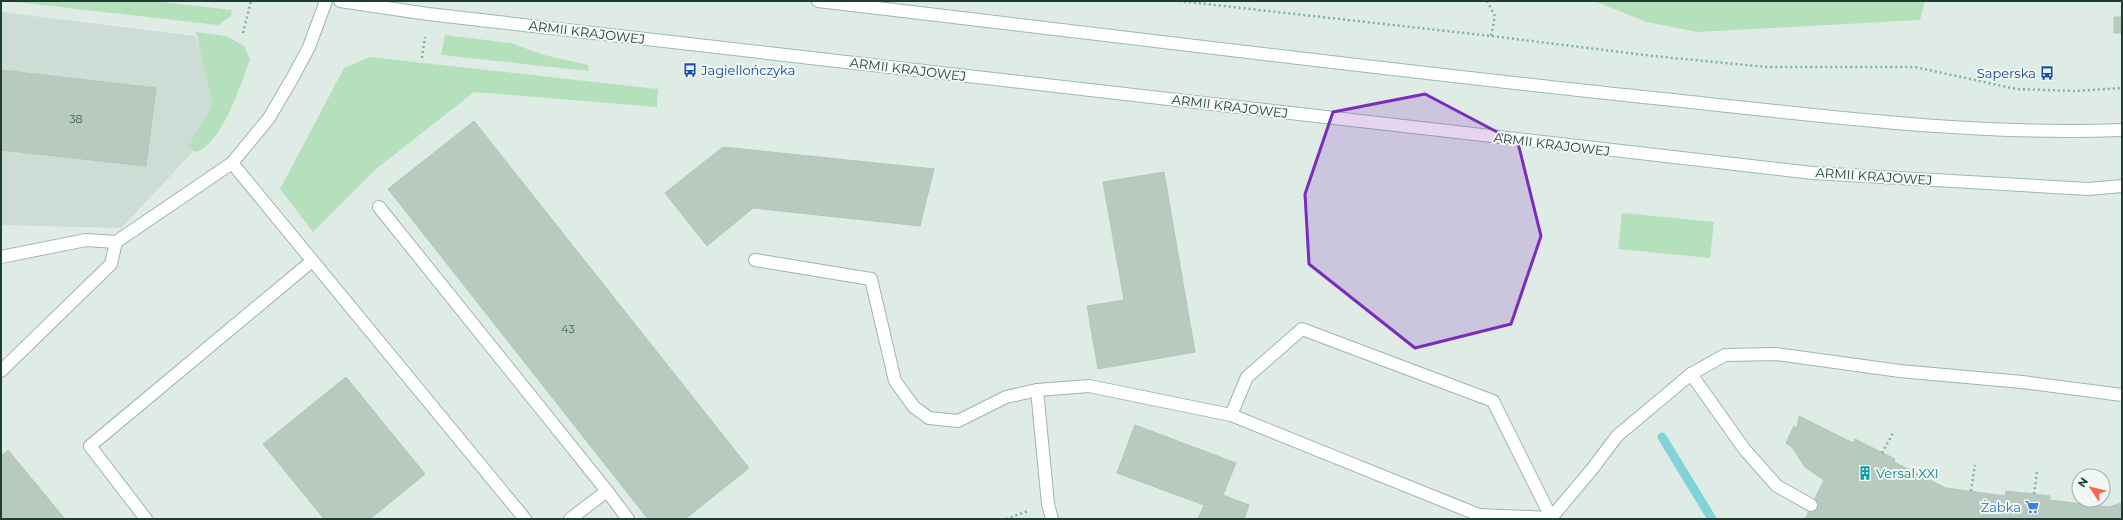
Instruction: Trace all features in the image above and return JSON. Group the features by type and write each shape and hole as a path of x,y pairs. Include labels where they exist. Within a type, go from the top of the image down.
{"main road":[{"path":"1,257 86,240 116,242 232,163 269,118 293,77 308,47 326,1"},
{"name":"ARMII KRAJOWEJ","path":"340,1 428,14 1805,172 2088,189 2122,186"},
{"path":"818,1 1601,93 1884,123 1989,131 2122,130"},
{"path":"232,163 525,519"},
{"path":"379,208 628,519"},
{"path":"1,371 111,264 116,242"},
{"path":"146,519 90,446 312,260"},
{"path":"755,260 871,279 895,381 914,407 929,418 958,421 1006,397 1037,390 1088,386 1230,415 1478,517 1551,518"},
{"path":"1230,415 1247,377 1302,329 1493,401 1551,518"},
{"path":"1551,518 1593,468 1617,436 1691,374 1725,355 1776,354 1900,371 2022,382 2122,395"},
{"path":"1691,374 1745,450 1777,486 1811,505"},
{"path":"1037,390 1048,504 1052,519"},
{"path":"570,519 607,491"}],"path":[{"path":"243,33 251,1"},
{"path":"1180,1 1653,56 1767,66 1915,67 2016,89 2074,91 2122,88"},
{"path":"1487,1 1495,16 1491,36"},
{"path":"422,58 426,33"},
{"path":"1882,453 1894,431"},
{"path":"1971,491 1975,465"},
{"path":"2034,494 2037,472"}],"highlighted area":[{"path":"1425,94 1518,143 1541,236 1511,324 1415,348 1309,264 1305,194 1333,112"}],"shaded area":[{"path":"1,12 195,36 228,115 121,228 1,225"}],"green space":[{"path":"7,1 154,1 232,10 231,16 218,25"},
{"path":"1594,1 1925,1 1920,20 1697,32 1647,22"},
{"path":"196,32 226,36 244,46 250,59 236,97 222,126 214,138 205,147 196,152 188,147 213,104"},
{"path":"445,35 511,43 544,55 588,65 589,71 441,55"},
{"path":"370,57 658,89 657,107 474,92 376,169 313,232 280,189 344,68"},
{"path":"1622,213 1714,222 1710,258 1618,249"}],"building":[{"path":"2114,17 2122,17 2122,33 2114,33"},
{"path":"1,70 156,88 146,166 1,150"},
{"path":"474,121 749,468 685,519 648,519 388,189"},
{"path":"723,147 934,169 920,226 753,208 707,246 665,193"},
{"path":"1164,172 1195,352 1098,369 1087,306 1124,300 1103,182"},
{"path":"346,377 425,474 370,519 324,519 263,444"},
{"name":"Versal XXI","path":"1799,416 1853,443 1855,439 1895,459 1894,462 1946,488 2005,496 2006,491 2050,496 2050,500 2071,503 2071,508 2111,508 2111,506 2122,503 2122,519 1805,519 1824,480 1805,467 1792,447 1786,443 1794,426 1797,428"},
{"path":"1135,425 1236,463 1223,495 1249,505 1244,519 1198,519 1204,505 1117,473"},
{"path":"8,450 65,519 1,519 1,456"}],"waterway":[{"path":"1662,437 1712,519"}],"place":[{"name":"Jagiellończyka","path":"690,70"},
{"name":"Saperska","path":"2047,73"},
{"name":"Versal XXI","path":"1865,473"},
{"name":"Żabka","path":"2032,507"}]}
